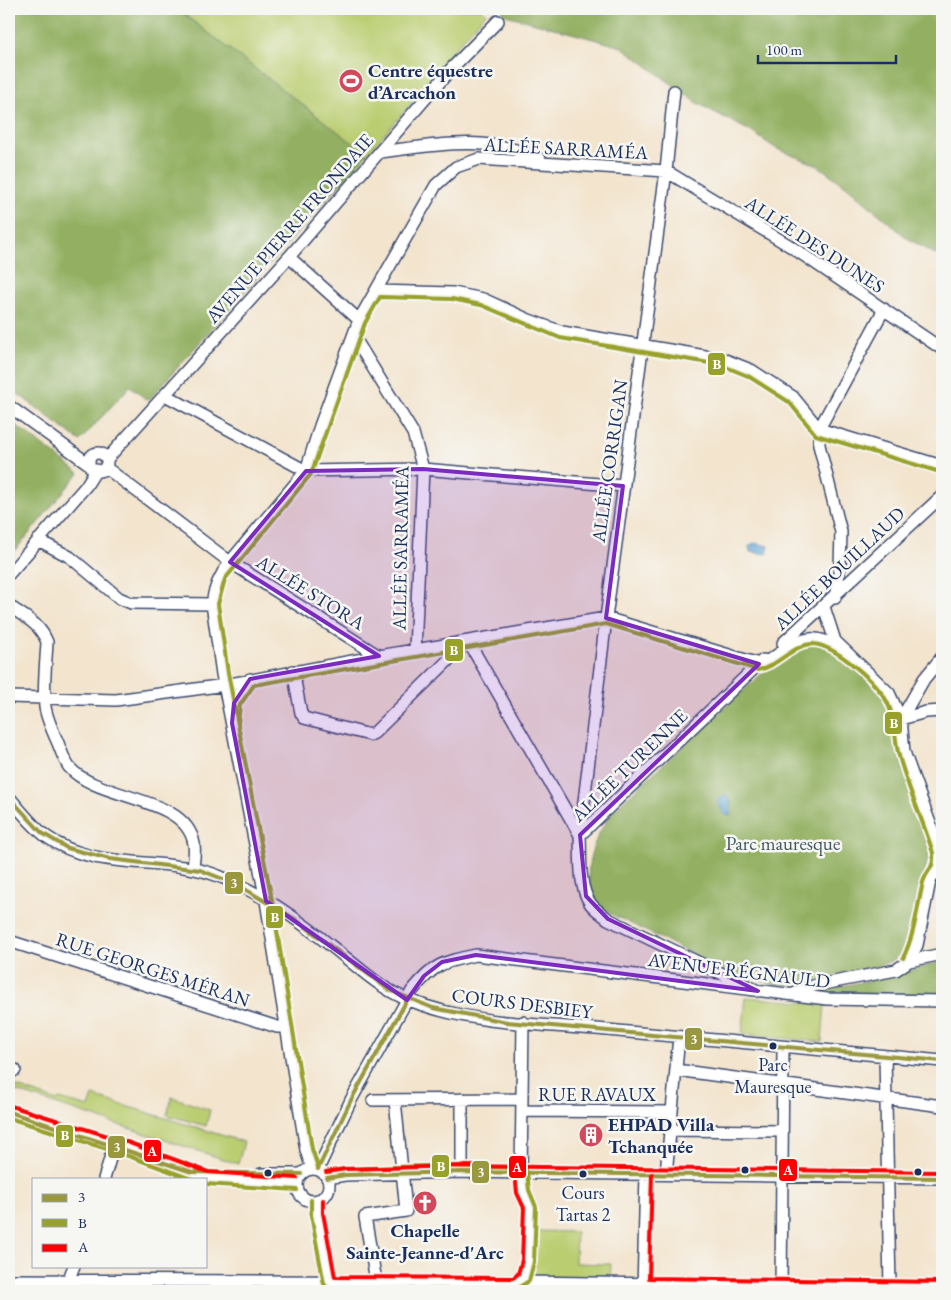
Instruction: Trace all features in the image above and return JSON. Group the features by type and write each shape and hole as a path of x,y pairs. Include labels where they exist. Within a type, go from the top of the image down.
{"street":[{"name":"AVENUE PIERRE FRONDAIE","path":"9,574 86,486 99,465 165,395 289,257 451,69 498,20"},
{"name":"ALLÉE CORRIGAN","path":"580,835 622,486 666,171 674,91"},
{"path":"380,152 479,142 521,150 545,162"},
{"name":"ALLÉE SARRAMÉA","path":"415,650 422,469 413,433 354,337 359,320 436,185 447,174 469,161 479,159 545,162 666,171"},
{"name":"ALLÉE DES DUNES","path":"666,171 790,246 942,349"},
{"path":"289,257 359,320"},
{"path":"376,291 453,293 483,299 529,320 562,332 723,359 751,370 793,397 819,429 942,466"},
{"path":"835,598 840,568 842,532 819,445 819,429 884,309"},
{"path":"327,1178 329,1183 326,1194 317,1200 303,1197 307,1174 306,1150 266,901 225,685 212,604 219,576 306,471 320,426 354,337"},
{"path":"165,395 306,471 422,469 622,486"},
{"name":"ALLÉE STORA","path":"9,406 99,465 230,562 379,656"},
{"name":"ALLÉE BOUILLAUD","path":"759,664 835,598 942,496"},
{"path":"38,540 70,557 119,598 131,603 212,604"},
{"path":"9,606 37,624 44,633 47,642 45,700 53,733 68,766 96,787 131,797 168,812 182,821 190,832 194,844 193,867"},
{"path":"792,995 813,986 896,970 908,961 917,945 930,881 941,867 936,840 904,752 901,719 889,693 835,641 824,607"},
{"path":"9,697 45,700 116,700 225,685 293,671 606,618 759,664 770,661 796,642 809,638 822,639 842,648"},
{"path":"806,623 803,635 809,638"},
{"path":"293,671 301,713 304,718 370,734 374,733 468,641"},
{"path":"468,641 580,835"},
{"path":"901,719 924,679 942,658"},
{"name":"ALLÉE TURENNE","path":"758,992 608,919 591,905 586,896 581,867 580,835 759,664"},
{"path":"232,723 234,702 250,679"},
{"path":"225,685 240,691"},
{"path":"901,719 926,712 942,711"},
{"name":"COURS DESBIEY","path":"9,797 30,823 47,837 78,852 96,857 193,867 240,885 327,942 375,980 408,1000 443,1012 524,1022 942,1062"},
{"name":"RUE GEORGES MÉRAN","path":"9,941 277,1027 287,1027"},
{"path":"908,961 942,954"},
{"name":"AVENUE RÉGNAULD","path":"408,1000 424,976 442,962 476,955 758,992 827,999 942,1001"},
{"path":"307,1174 408,1000"},
{"path":"520,1287 527,1270 530,1207 523,1192 521,1173 524,1022"},
{"path":"666,1174 679,1037"},
{"path":"781,1289 783,1047"},
{"path":"885,1056 890,1286"},
{"path":"676,1070 942,1106"},
{"path":"462,1099 462,1172"},
{"path":"373,1100 522,1099"},
{"path":"376,1282 366,1217 406,1211 395,1100"},
{"name":"RUE RAVAUX","path":"522,1111 672,1112"},
{"path":"9,1112 114,1145 207,1178 307,1174 327,1178 345,1175 462,1172 782,1174 942,1178"},
{"path":"670,1130 782,1131"},
{"path":"104,1178 114,1145"},
{"path":"643,1288 646,1174"},
{"path":"317,1200 317,1214 330,1287"},
{"path":"66,1286 73,1268"},
{"path":"9,1280 66,1286 330,1287 376,1282 609,1288 781,1289 890,1286 942,1288"}],"highlighted area":[{"path":"423,469 623,486 606,618 759,664 580,835 586,896 608,919 758,991 476,955 442,962 424,976 407,1000 266,901 232,723 234,703 250,679 379,656 230,562 306,471"}],"green space":[{"path":"9,9 177,9 367,154 148,401 130,386 80,441 9,387"},
{"name":"Centre équestre d’Arcachon","path":"177,9 481,9 486,13 435,71 434,78 367,154"},
{"path":"505,9 942,9 942,258 907,238 847,187 817,165 777,149 750,131 697,103 622,47 506,15 502,12"},
{"path":"9,420 79,473 9,558"},
{"name":"Parc mauresque","path":"816,643 839,652 884,698 904,770 930,839 929,854 911,941 903,955 880,966 791,985 770,984 721,968 607,912 597,900 591,887 589,873 590,858 601,830 619,805 779,658 799,645"},
{"path":"942,961 942,997 812,992 896,975"},
{"path":"746,997 825,1004 822,1042 742,1034"},
{"path":"9,1084 57,1101 59,1099 89,1107 93,1096 244,1142 238,1164 9,1089"},
{"path":"172,1097 210,1110 206,1126 167,1115"},
{"path":"533,1231 576,1232 575,1263 611,1264 610,1282 604,1282 604,1291 533,1291"}],"water":[{"path":"754,543 769,546 767,554 750,552 749,546"},
{"path":"725,794 731,802 730,816 724,814 717,801"}],"transit line":[{"name":"B","path":"318,1167 312,1149 272,900 228,673 218,604 225,579 311,474 365,323 380,297 452,299 481,305 560,338 721,365 748,376 789,402 816,435 940,472"},
{"name":"B","path":"238,724 240,705 254,685 606,624 758,670 772,665 792,651 806,645 822,646 844,658 866,676 876,686 888,704 891,710 897,750 933,853 931,866 923,882 913,930 903,958"},
{"name":"3","path":"9,797 42,833 67,848 110,859 200,870 236,884 295,919 389,990 433,1008 507,1022 942,1061"},
{"name":"3","path":"318,1169 351,1100 407,1000"},
{"name":"A","path":"11,1106 127,1142 208,1172 297,1178"},
{"name":"3","path":"9,1112 192,1172 301,1174"},
{"name":"B","path":"9,1118 123,1154 188,1178"},
{"name":"B","path":"311,1200 311,1215 324,1284 328,1289 515,1290 529,1281 534,1262 536,1207 529,1190 527,1172 524,1168 426,1166 345,1169 326,1172"},
{"name":"A","path":"326,1172 345,1169 462,1166 942,1172"},
{"name":"3","path":"327,1178 345,1175 462,1172 942,1178"},
{"name":"A","path":"323,1200 323,1213 335,1277 513,1278 518,1274 522,1260 524,1208 517,1193 515,1174"},
{"name":"A","path":"652,1174 649,1278 942,1282"},
{"name":"B","path":"208,1184 297,1190"}],"place":[{"name":"Centre équestre d’Arcachon","path":"351,81"},
{"name":"Parc Mauresque","path":"773,1046"},
{"name":"EHPAD Villa Tchanquée","path":"591,1135"},
{"name":"Cours Tartas 2","path":"583,1174"},
{"name":"Chapelle Sainte-Jeanne-d'Arc","path":"425,1203"}]}
